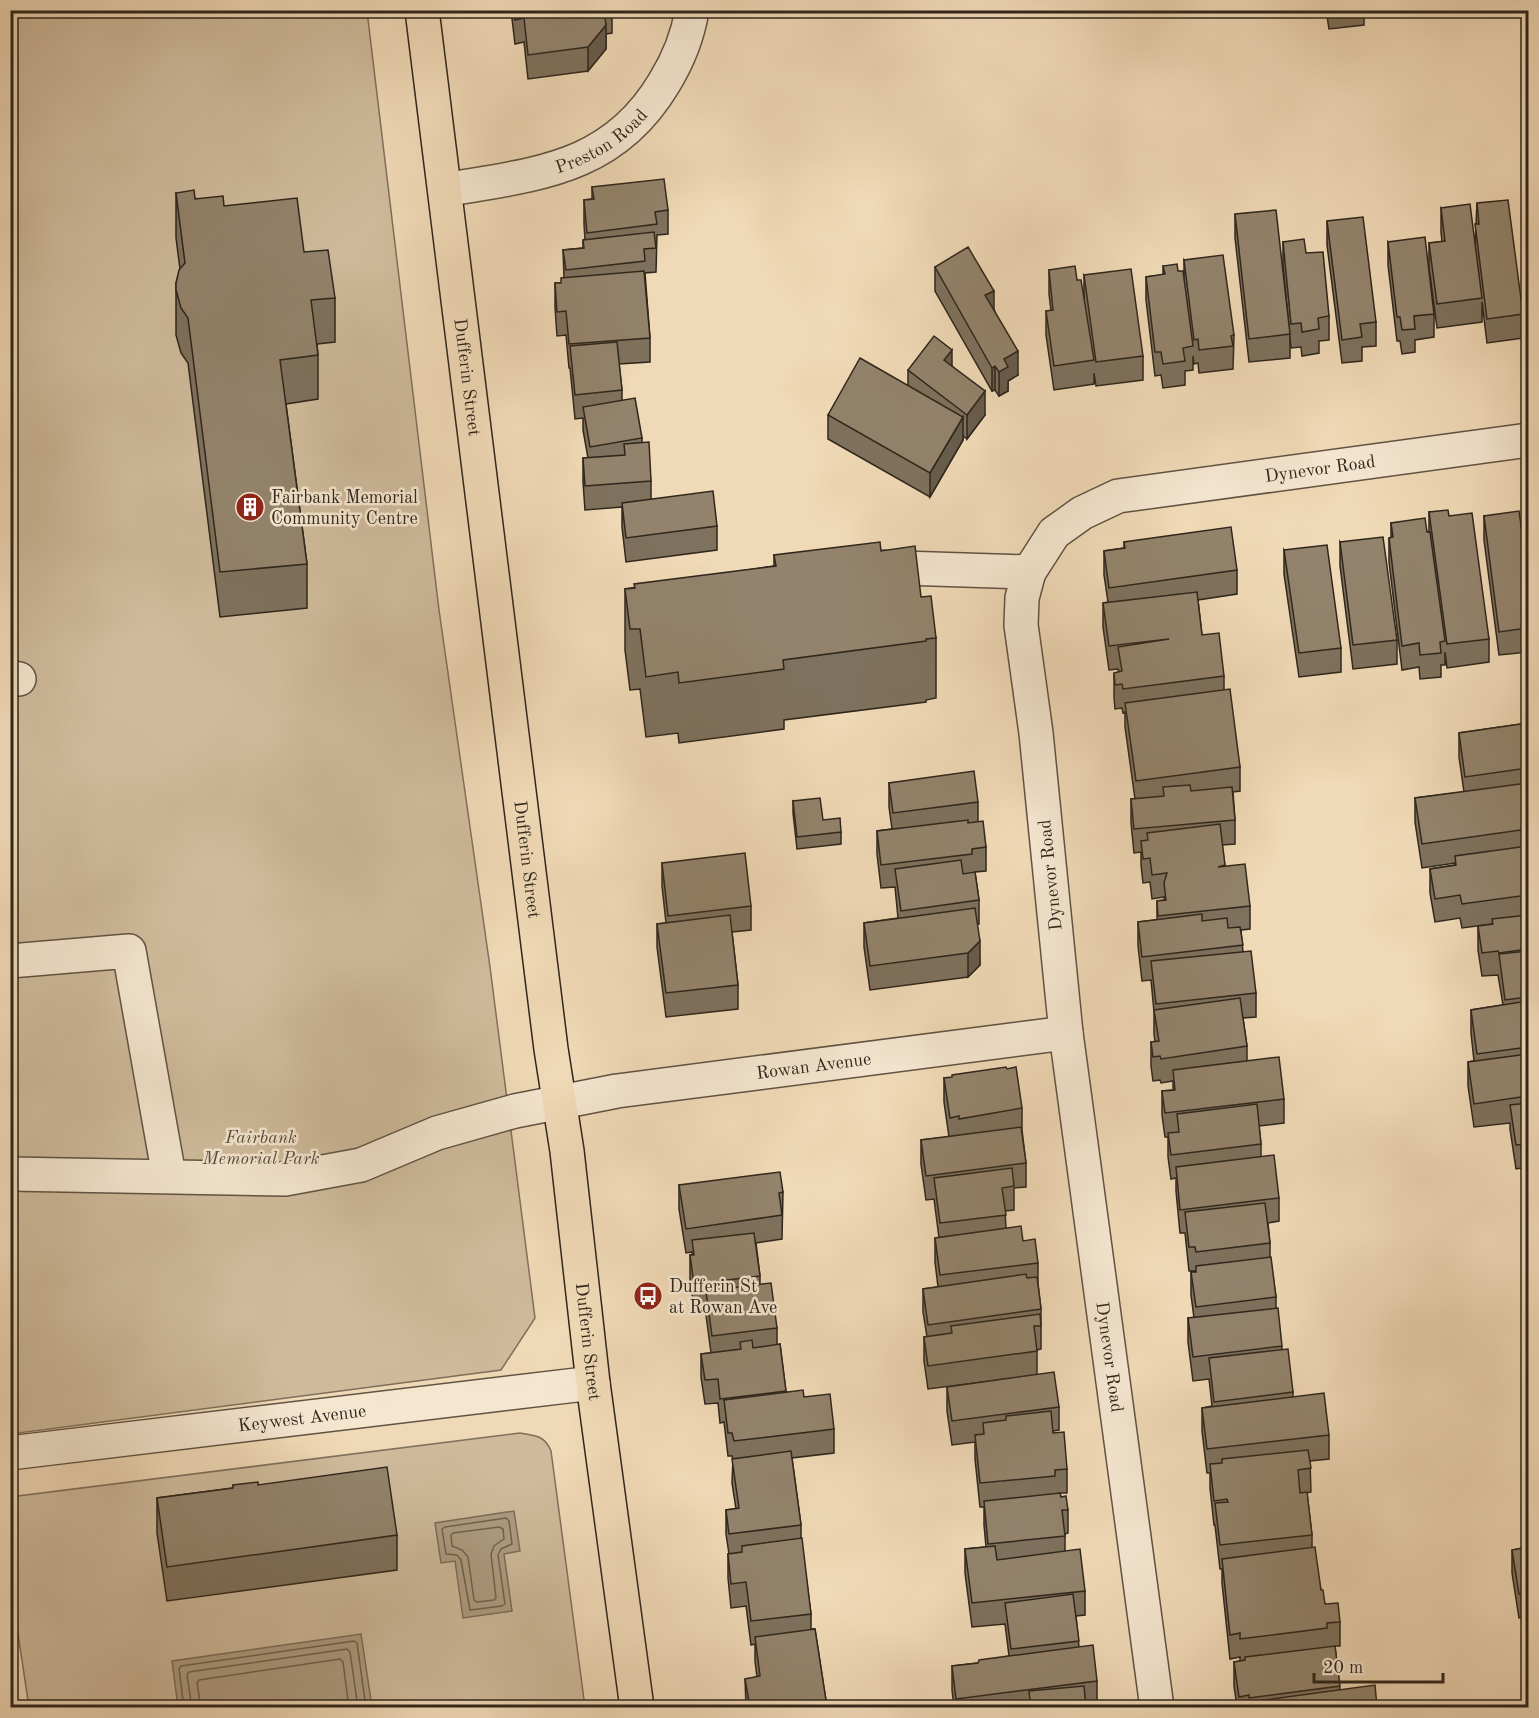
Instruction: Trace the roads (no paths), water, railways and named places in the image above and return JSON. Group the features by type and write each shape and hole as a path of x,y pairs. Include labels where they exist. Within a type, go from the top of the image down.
{"main road":[{"name":"Dufferin Street","path":"422,10 549,1037 567,1151 592,1383 637,1707"}],"street":[{"name":"Preston Road","path":"445,190 518,178 573,163 599,151 625,132 644,113 672,69 691,20 692,10"},
{"name":"Dynevor Road","path":"1157,1707 1066,1033 1036,733 1021,625 1022,598 1029,572 1054,533 1082,513 1118,496 1528,440"},
{"path":"837,568 893,566 1029,572"},
{"path":"10,961 129,951 169,1176"},
{"name":"Rowan Avenue","path":"10,1174 285,1179 361,1165 437,1133 514,1111 617,1091 1066,1033"},
{"name":"Keywest Avenue","path":"10,1454 592,1383"}],"water":[{"path":"514,1511 520,1551 504,1554 512,1611 463,1618 455,1561 441,1563 435,1523"},
{"path":"361,1634 372,1707 178,1707 172,1661"}],"place":[{"name":"Fairbank Memorial Community Centre","path":"250,507"},
{"name":"Dufferin St at Rowan Ave","path":"648,1296"}],"park label":[{"name":"Fairbank Memorial Park","path":"261,1147"}]}
